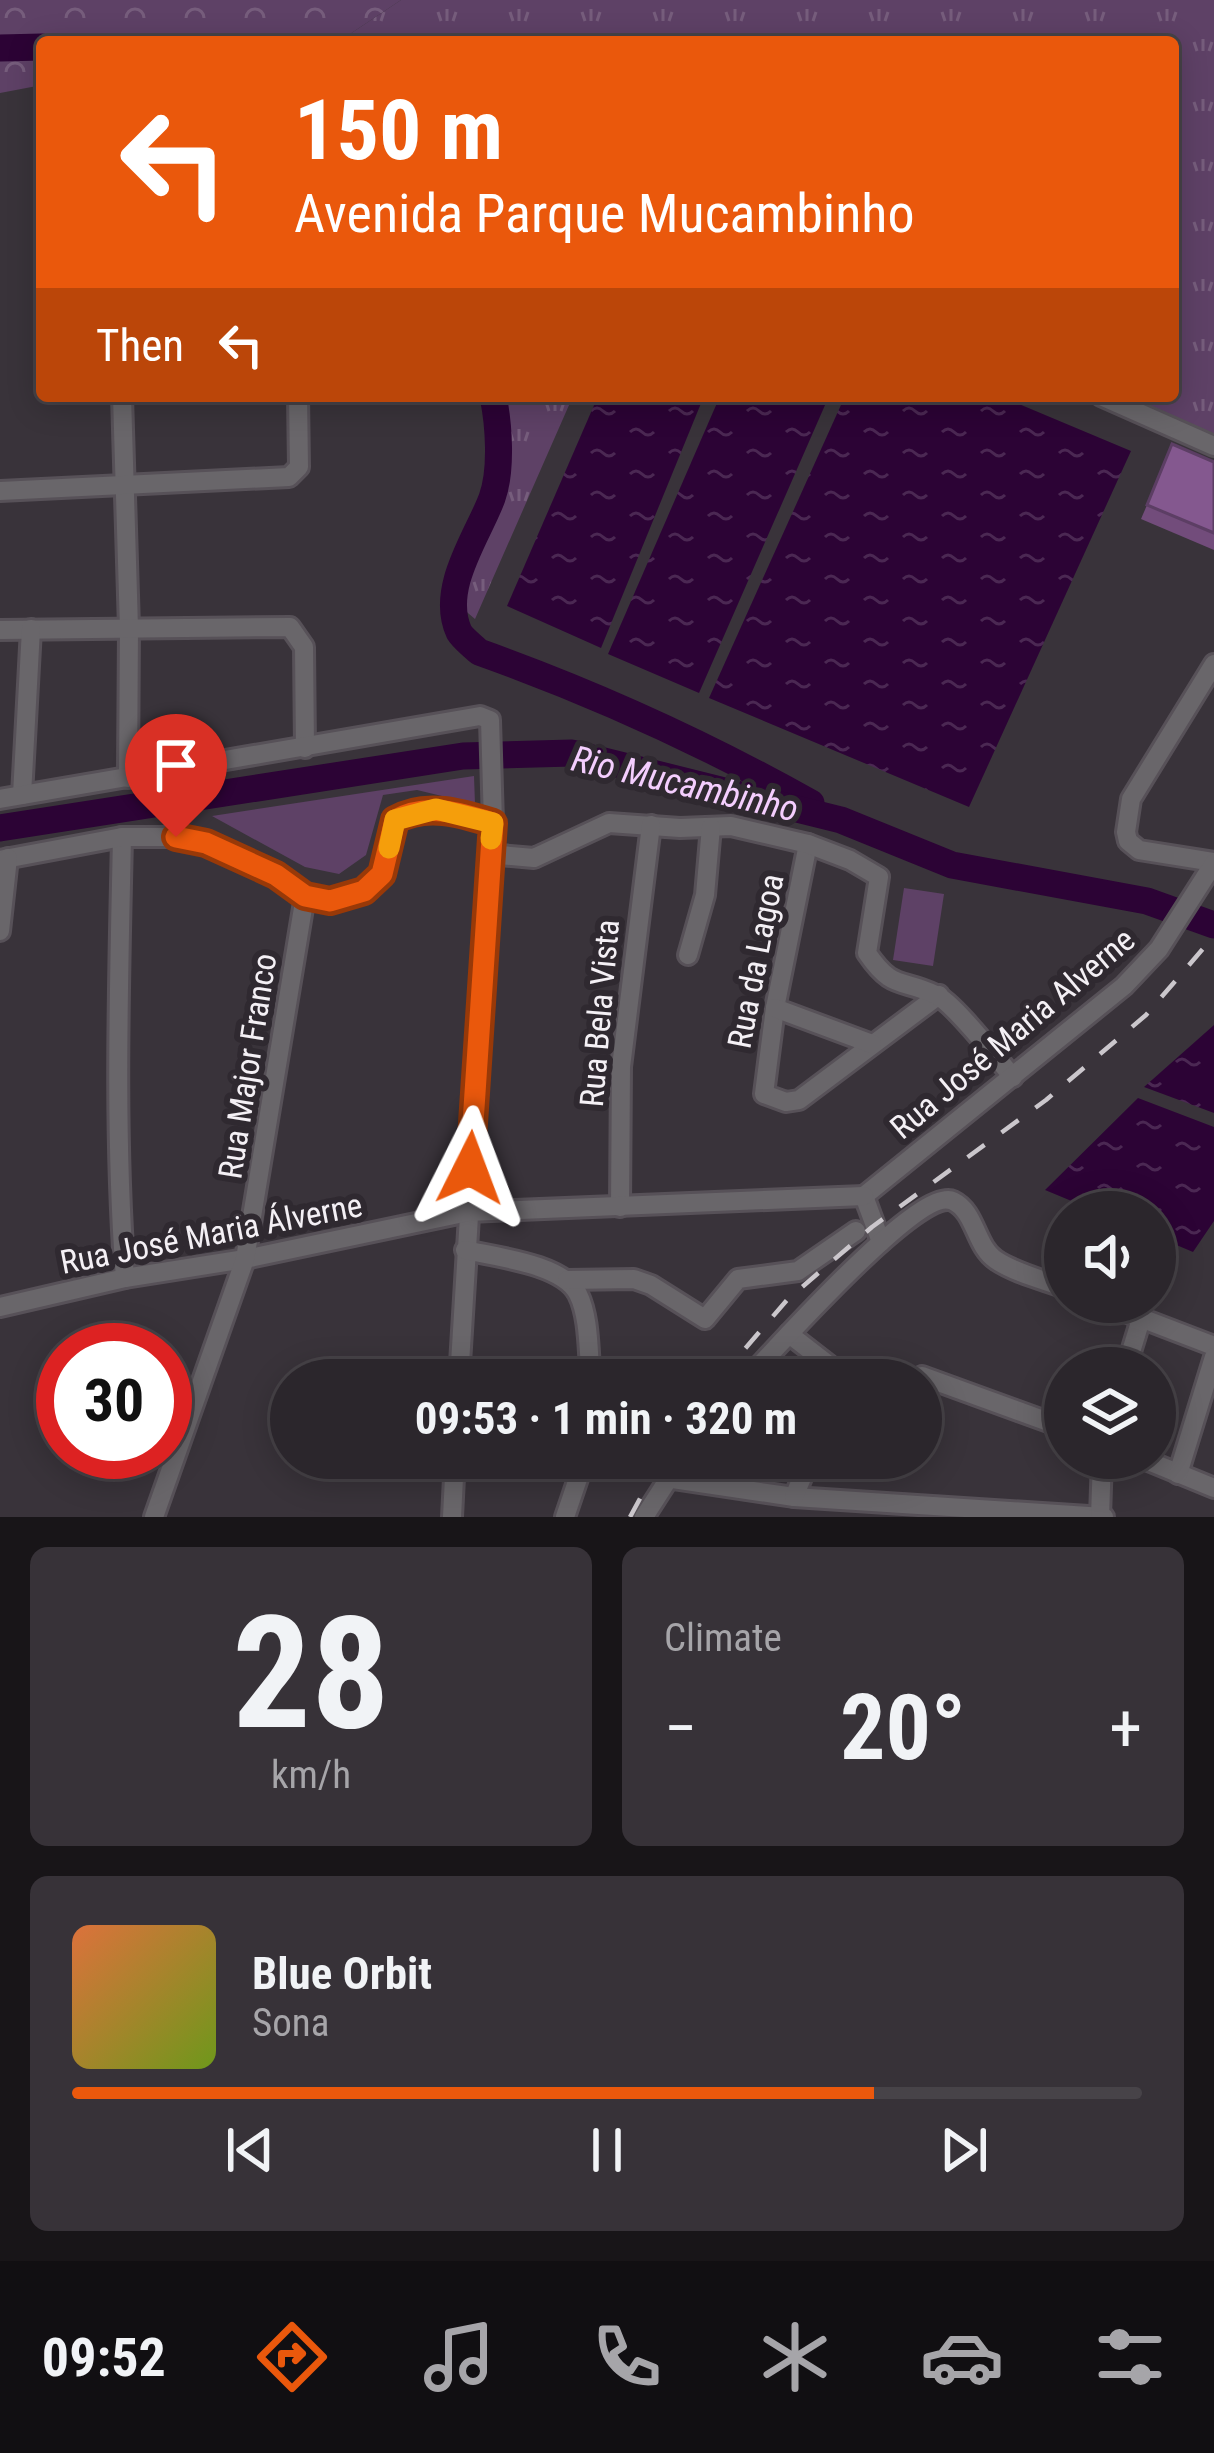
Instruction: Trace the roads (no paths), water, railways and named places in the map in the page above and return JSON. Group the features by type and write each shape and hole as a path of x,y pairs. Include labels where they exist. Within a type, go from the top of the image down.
{"street":[{"path":"122,402 128,778"},
{"path":"0,491 296,474 298,402"},
{"path":"1115,402 1214,446"},
{"path":"0,630 290,627 304,647 305,748"},
{"path":"22,795 31,629"},
{"path":"1214,664 1131,799 1126,832 1128,841 1139,850 1214,863"},
{"path":"0,799 480,716 492,724 493,823 460,1359"},
{"path":"0,931 4,859 122,837 176,837 206,843 276,875 305,896 330,901 349,897 382,874 395,820 404,814 436,809 493,823"},
{"path":"490,854 534,858 609,823 744,827 850,860 879,877 867,953 882,975 939,995 1013,1077"},
{"name":"Rua Bela Vista","path":"620,1207 620,1067 650,825"},
{"path":"688,955 705,895 711,827"},
{"path":"122,837 116,1064 124,1278"},
{"name":"Rua da Lagoa","path":"808,844 775,1008 764,1094 774,1100 799,1100 939,995"},
{"name":"Rua José Maria Alverne","path":"864,1196 1124,986 1159,949 1214,863"},
{"name":"Rua Major Franco","path":"154,1517 244,1258 305,896"},
{"path":"775,1008 872,1045"},
{"path":"864,1196 880,1242"},
{"name":"Rua José Maria Álverne","path":"0,1306 468,1212 864,1196"},
{"path":"766,1359 880,1242 925,1205 950,1199 965,1211 995,1260 1044,1280"},
{"path":"465,1250 532,1265 567,1280 634,1279 705,1319 738,1279 798,1271 856,1232"},
{"path":"567,1280 582,1305 588,1359"},
{"path":"1153,1323 1214,1346"},
{"path":"789,1334 821,1359"},
{"path":"1214,1357 1178,1474 1214,1488"},
{"path":"942,1383 1044,1420"},
{"path":"452,1517 454,1479"},
{"path":"565,1517 579,1479"},
{"path":"644,1517 665,1479"},
{"path":"673,1479 794,1497 1101,1517 1102,1479"},
{"path":"794,1497 801,1479"}],"water":[{"path":"595,402 702,402 601,648 507,606"},
{"path":"717,402 826,402 699,693 608,654"},
{"path":"842,402 1014,402 1131,451 969,807 709,698"},
{"path":"1214,1025 1214,1113 1144,1087"},
{"path":"1138,1098 1214,1127 1214,1221 1193,1252 1176,1245 1176,1191 1045,1190"}],"waterway":[{"path":"0,48 36,47"},
{"path":"494,402 497,474 492,498 457,580 454,615 461,635 479,652 648,720 811,803"},
{"name":"Rio Mucambinho","path":"0,828 463,756 572,753 841,820 952,865 1147,901 1214,925"}],"railway":[{"path":"736,1359 787,1300 872,1227 1046,1100 1146,1015 1214,936"},
{"path":"630,1517 651,1479"}]}
